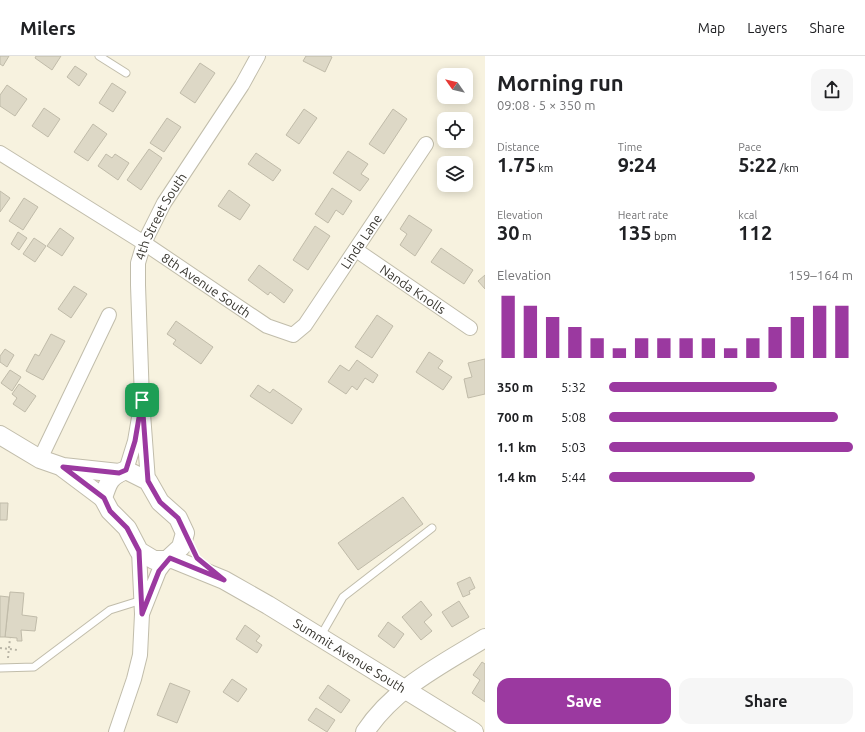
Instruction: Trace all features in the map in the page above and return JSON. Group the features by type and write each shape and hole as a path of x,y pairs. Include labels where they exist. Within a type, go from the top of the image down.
{"street":[{"name":"4th Street South","path":"148,481 142,400 138,263 144,243 164,204 242,85 258,56"},
{"name":"Linda Lane","path":"293,335 305,325 426,144"},
{"name":"8th Avenue South","path":"0,153 144,243 267,326 293,335"},
{"name":"Nanda Knolls","path":"356,250 470,328"},
{"path":"40,460 108,314"},
{"name":"4th Street South","path":"122,471 135,441 142,400"},
{"path":"0,435 40,460 63,467 122,471 148,481"},
{"path":"63,467 104,498 110,511 127,528 139,551 142,600 140,655 130,692 116,732"},
{"path":"104,498 108,482 122,471"},
{"name":"Summit Avenue South","path":"148,481 160,502 178,518 197,558 224,580 474,732"},
{"path":"142,614 159,571 168,559 181,548 185,533"},
{"name":"Summit Avenue South","path":"139,551 154,560 168,559 224,580"},
{"path":"365,732 389,702 404,689 485,638"}],"lane":[{"path":"99,56 126,73"},
{"path":"320,637 343,597 432,528"},
{"path":"0,668 34,667 110,610 142,600"}],"path":[{"path":"9,649 10,638"},
{"path":"0,648 18,650"}],"building":[{"path":"0,56 9,56 3,66 0,64"},
{"path":"36,56 61,56 52,70 35,58"},
{"path":"306,56 332,57 325,72 303,61"},
{"path":"200,63 215,73 195,103 180,93"},
{"path":"75,66 87,74 79,86 67,77"},
{"path":"112,83 126,92 113,112 99,103"},
{"path":"7,85 27,99 15,116 0,106 0,95"},
{"path":"44,108 60,119 48,137 32,126"},
{"path":"304,109 317,118 299,144 286,135"},
{"path":"393,109 407,119 384,154 369,144"},
{"path":"167,118 181,127 164,152 150,143"},
{"path":"93,124 107,134 88,161 74,152"},
{"path":"149,149 162,158 141,190 127,180"},
{"path":"348,151 368,164 361,174 369,179 360,191 333,173"},
{"path":"256,153 281,170 273,181 248,164"},
{"path":"106,154 112,158 115,154 129,163 118,180 98,166"},
{"path":"332,188 352,201 343,215 336,210 328,223 315,214"},
{"path":"229,190 250,205 240,220 218,206"},
{"path":"0,191 10,198 0,212"},
{"path":"24,198 38,207 23,230 9,221"},
{"path":"409,215 432,230 415,256 400,245 407,234 400,229"},
{"path":"315,226 330,236 308,270 293,260"},
{"path":"60,228 74,238 62,256 47,246"},
{"path":"18,232 27,238 19,250 11,244"},
{"path":"34,238 46,246 35,262 23,254"},
{"path":"441,248 473,270 464,284 431,262"},
{"path":"259,265 293,290 284,303 270,292 268,295 248,280"},
{"path":"485,275 485,289 478,281"},
{"path":"74,286 87,294 71,318 58,309"},
{"path":"377,315 393,326 372,358 355,347"},
{"path":"176,321 213,347 201,364 173,344 176,340 167,334"},
{"path":"51,334 65,341 43,380 26,371 35,354 39,356"},
{"path":"5,349 14,355 7,367 0,362 0,356"},
{"path":"429,352 443,361 438,368 452,377 443,390 416,372"},
{"path":"485,359 485,394 468,398 464,379 472,377 468,363"},
{"path":"357,360 378,375 373,383 365,378 357,390 352,386 346,394 328,382 340,365 349,371"},
{"path":"10,370 21,377 12,391 1,383"},
{"path":"19,384 36,396 25,412 13,404 17,398 12,394"},
{"path":"258,385 270,393 273,389 302,409 292,424 250,396"},
{"path":"403,497 423,524 358,570 338,543"},
{"path":"0,503 8,503 7,520 0,520"},
{"path":"470,577 475,588 469,591 470,594 463,597 457,583"},
{"path":"10,592 24,593 22,615 37,617 35,631 21,630 22,641 17,641 17,638 5,637"},
{"path":"0,596 9,597 5,637 0,637"},
{"path":"421,601 432,615 424,622 432,631 421,640 402,617"},
{"path":"459,601 469,617 452,627 442,612"},
{"path":"388,622 404,634 394,648 378,636"},
{"path":"245,625 260,636 256,641 262,645 257,653 236,639"},
{"path":"482,662 485,664 485,702 472,693 480,680 473,675"},
{"path":"232,679 247,689 238,702 223,692"},
{"path":"170,683 190,691 177,723 157,715"},
{"path":"328,685 350,700 341,713 319,698"},
{"path":"316,708 335,720 327,732 308,720"}],"route":[{"path":"142,400 148,481 160,502 178,518 197,558 224,580 170,558 159,571 142,614 139,551 127,528 110,511 104,498 63,467 119,473 126,470 135,441 142,400"}]}
